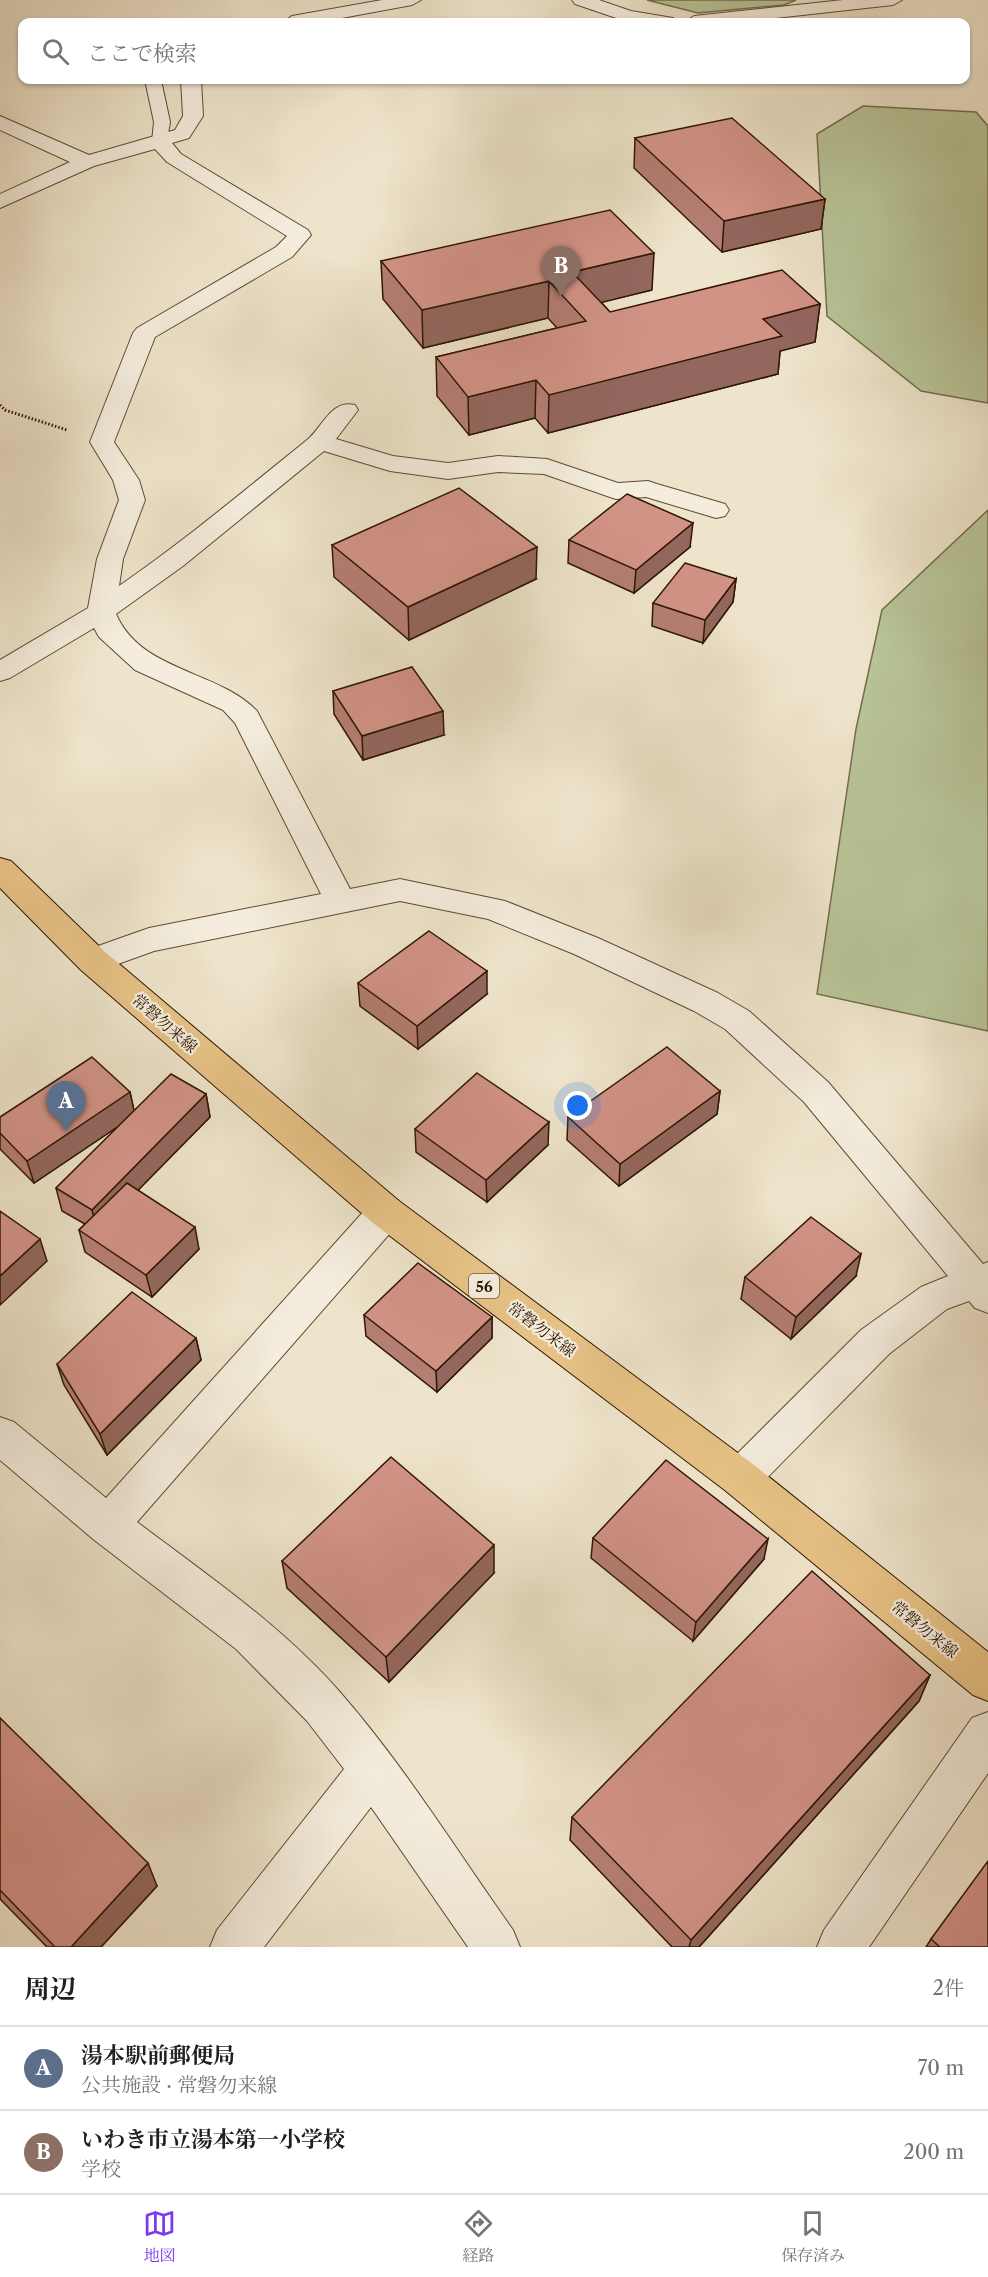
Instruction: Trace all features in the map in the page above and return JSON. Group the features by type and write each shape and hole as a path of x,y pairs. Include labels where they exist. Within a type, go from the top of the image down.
{"main road":[{"name":"常磐勿来線","path":"5,880 93,961 386,1212 741,1478 988,1680"}],"street":[{"path":"314,18 412,0"},
{"path":"581,0 641,18"},
{"path":"730,18 893,0"},
{"path":"3,196 87,162 182,134 190,127 194,109 191,84"},
{"path":"0,122 87,162"},
{"path":"160,142 174,158 300,235 284,252 145,333 102,442 126,480 132,500 110,559 101,612 109,631 145,664 233,703 247,718 340,901"},
{"path":"0,672 101,612 174,560 320,442 346,410"},
{"path":"320,442 390,463 448,471 498,464 547,467 616,491 648,489 716,510"},
{"path":"93,961 149,940 400,890 494,909 586,946 706,1002 737,1020 816,1092 985,1286 934,1298 875,1342 741,1478"},
{"path":"108,1525 386,1212"},
{"path":"0,1435 108,1525 251,1634 323,1706 372,1769 496,1947"},
{"path":"841,1947 988,1734"},
{"path":"234,1947 372,1769"}],"lane":[{"path":"154,84 162,122 160,142"}],"path":[{"path":"0,405 5,410 102,442"}],"green space":[{"path":"647,0 796,0 784,5 698,13"},
{"path":"863,106 976,112 988,126 988,403 921,391 827,316 817,134"},
{"path":"988,510 988,1031 817,994 856,729 882,610"}],"building":[{"path":"732,118 825,199 724,221 635,138"},
{"path":"610,210 654,253 572,272 610,312 782,270 820,304 763,319 782,336 549,395 536,380 468,397 436,357 586,321 549,281 422,310 381,261"},
{"path":"459,488 537,547 408,607 332,545"},
{"path":"627,494 693,523 636,570 569,540"},
{"path":"685,563 736,579 705,620 653,603"},
{"path":"412,667 443,711 362,736 333,691"},
{"path":"429,931 487,971 417,1026 358,983"},
{"path":"667,1047 720,1091 620,1164 568,1117"},
{"path":"92,1057 130,1092 27,1161 0,1133 0,1117"},
{"path":"477,1073 549,1122 486,1180 415,1129"},
{"path":"171,1074 206,1094 92,1210 56,1188"},
{"path":"127,1183 195,1227 146,1275 79,1230"},
{"path":"0,1211 40,1239 0,1276"},
{"path":"811,1217 861,1254 796,1317 745,1277"},
{"path":"418,1263 492,1317 436,1371 364,1315"},
{"path":"132,1292 196,1338 100,1434 57,1364"},
{"path":"391,1457 494,1545 386,1657 282,1561"},
{"path":"666,1460 768,1539 696,1622 593,1538"},
{"path":"812,1571 930,1675 691,1940 572,1817"},
{"path":"0,1718 148,1863 71,1947 55,1947 0,1890"},
{"path":"988,1861 988,1947 940,1947 931,1939"}],"place":[{"name":"いわき市立湯本第一小学校","path":"561,296"},
{"name":"湯本駅前郵便局","path":"66,1131"}]}
